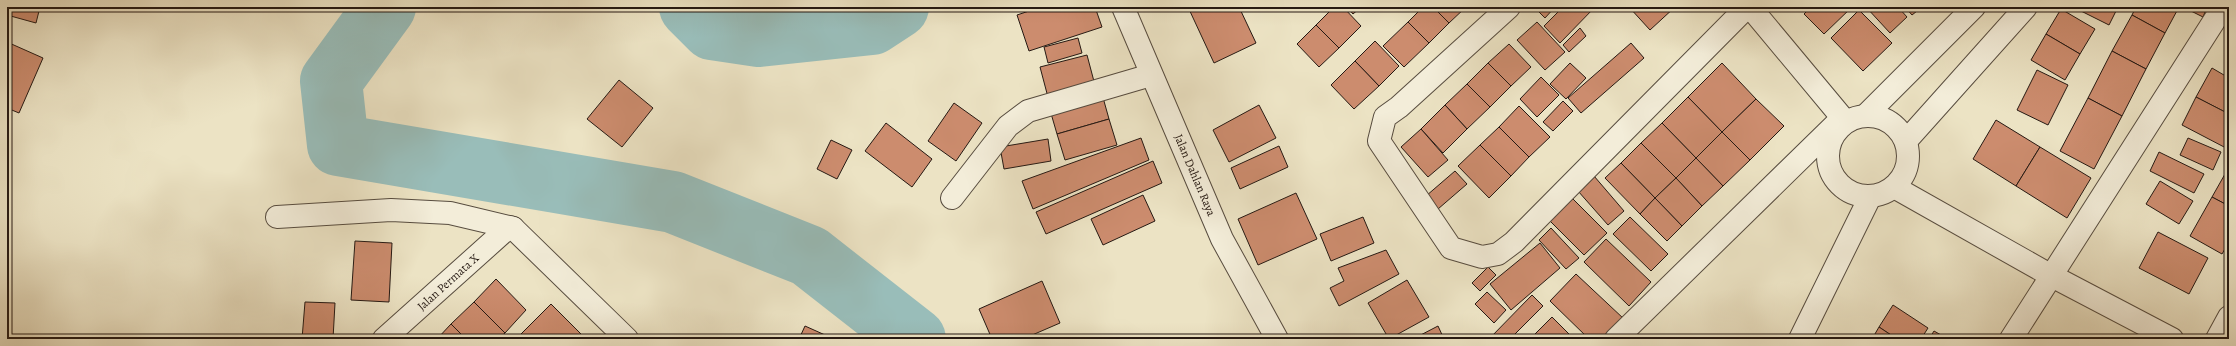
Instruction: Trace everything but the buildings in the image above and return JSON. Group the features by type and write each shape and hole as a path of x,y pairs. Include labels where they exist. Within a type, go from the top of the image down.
{"street":[{"name":"Jalan Dahlan Raya","path":"1123,7 1222,239 1277,339"},
{"path":"1509,7 1398,107 1385,116 1379,141 1451,248 1482,257 1498,254 1514,242 1746,7"},
{"path":"1750,7 1843,120"},
{"path":"1616,339 1843,120 1867,114 1974,7"},
{"path":"1906,141 2026,7"},
{"path":"2011,339 2050,275 2223,7"},
{"path":"952,198 1016,119 1028,111 1151,75"},
{"path":"1843,120 1829,142 1829,169 1845,190 1870,197 1894,187 1908,166 1906,141 1891,122 1867,114"},
{"path":"1894,187 2050,275 2172,339"},
{"path":"1800,339 1870,197"},
{"path":"277,217 391,210 450,213 513,228 627,339"},
{"name":"Jalan Permata X","path":"384,339 509,228 513,228"},
{"path":"2217,339 2229,317"}],"waterway":[{"path":"385,7 331,81 338,145 673,202 809,256 915,339"},
{"path":"690,7 712,29 759,36 872,24 898,7"}]}
